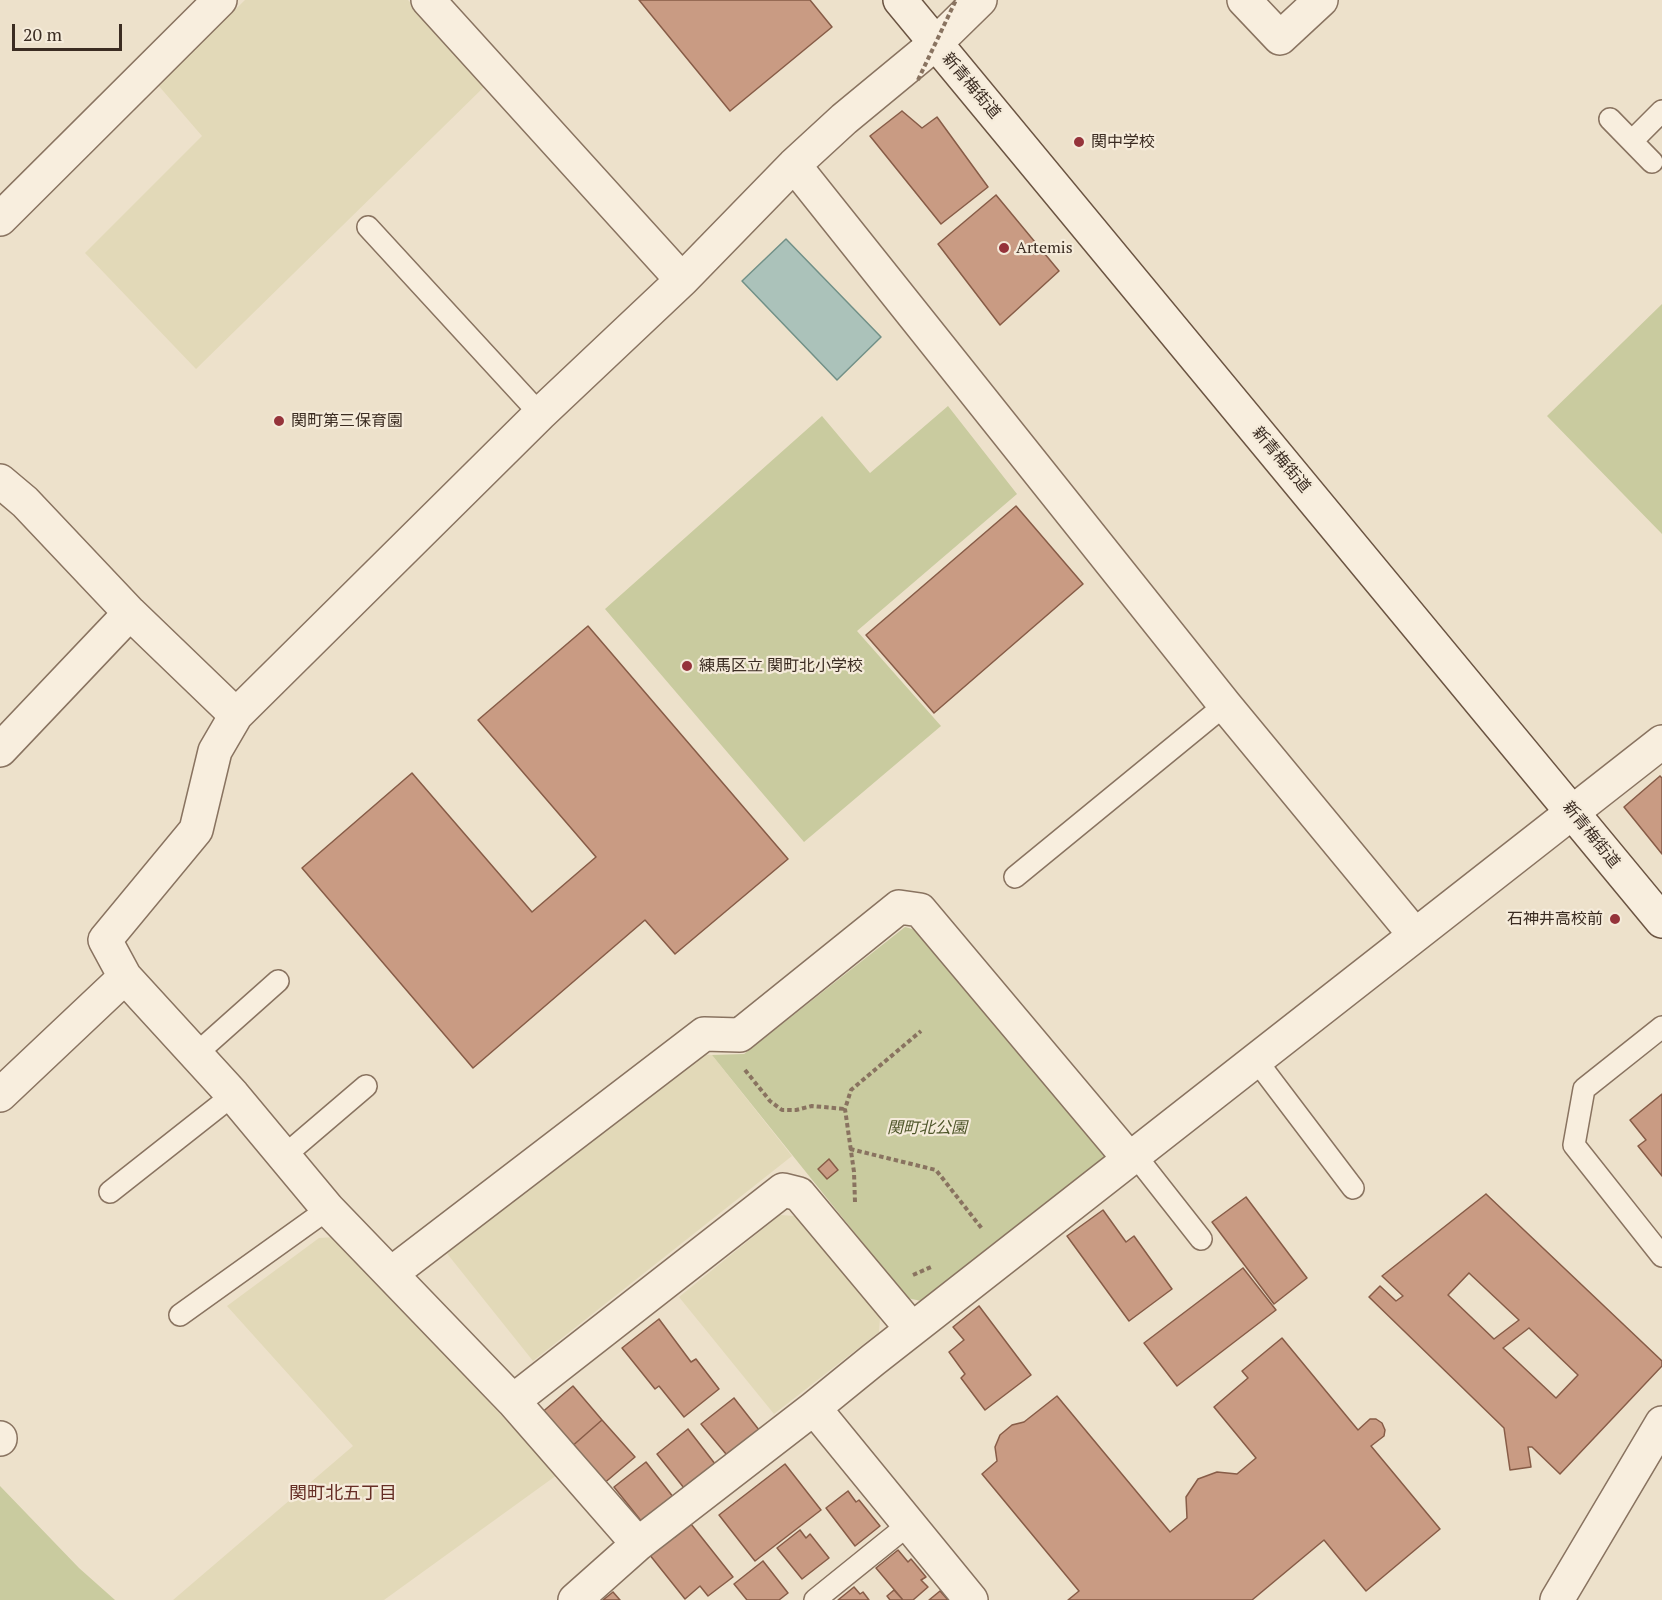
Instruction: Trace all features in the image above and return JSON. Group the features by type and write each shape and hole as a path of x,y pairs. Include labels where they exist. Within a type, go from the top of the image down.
{"street":[{"path":"0,219 220,0"},
{"path":"428,0 682,280"},
{"name":"新青梅街道","path":"900,0 1662,921"},
{"path":"638,1544 513,1401 328,1209 233,1095 125,977 105,940 196,830 215,751 236,715 540,414 682,280 794,165 844,119 936,43 980,0"},
{"path":"1244,0 1280,38 1321,0"},
{"path":"794,165 1225,705 1415,935"},
{"path":"0,481 25,502 130,613 236,715"},
{"path":"0,750 130,613"},
{"path":"575,1600 638,1544 1662,742"},
{"path":"392,1274 704,1034 740,1035 899,907 920,910 1121,1149 1132,1158"},
{"path":"0,1095 125,977"},
{"path":"513,1401 783,1190 799,1194 912,1329"},
{"path":"814,1408 971,1600"},
{"path":"1557,1600 1660,1433"}],"lane":[{"path":"1632,141 1662,111"},
{"path":"1610,119 1652,162"},
{"path":"368,227 540,414"},
{"path":"1015,877 1225,705"},
{"path":"196,1054 278,981"},
{"path":"1662,1027 1584,1089 1574,1145 1662,1256"},
{"path":"1256,1060 1353,1188"},
{"path":"284,1156 366,1086"},
{"path":"110,1191 233,1095"},
{"path":"1132,1158 1142,1164 1201,1239"},
{"path":"180,1315 328,1209"},
{"path":"815,1600 908,1525"}],"path":[{"path":"918,80 956,0"},
{"path":"855,1202 854,1172 845,1109 851,1090 921,1031"},
{"path":"732,1035 733,1046 741,1064 763,1094 782,1110 796,1110 812,1106 845,1109"},
{"path":"850,1149 936,1170 983,1231"}],"shaded area":[{"path":"245,0 408,0 487,84 196,369 85,253 202,136 158,85"},
{"path":"694,1054 712,1055 792,1156 533,1361 445,1251"},
{"path":"780,1215 795,1216 880,1318 879,1332 774,1414 679,1297"},
{"path":"335,1237 557,1475 384,1600 173,1600 353,1446 227,1306 319,1238"}],"green space":[{"path":"1662,304 1662,534 1547,416"},
{"path":"948,406 1017,494 857,631 941,726 804,842 605,609 822,416 870,473"},
{"name":"関町北公園","path":"905,927 923,932 1109,1157 926,1302 907,1298 712,1055 744,1054"},
{"path":"0,1486 79,1568 115,1600 0,1600"}],"water":[{"path":"786,239 881,337 837,380 742,281"}],"building":[{"path":"639,0 810,0 832,27 730,111"},
{"path":"902,111 922,128 937,117 988,187 941,224 870,136"},
{"path":"996,195 1059,271 1000,325 938,244"},
{"path":"1016,506 1083,584 934,713 866,635"},
{"path":"588,626 788,859 675,954 645,920 473,1068 302,868 412,773 532,912 596,857 478,720"},
{"path":"1660,776 1662,778 1662,854 1624,807"},
{"path":"1662,1094 1662,1176 1638,1146 1646,1140 1630,1120"},
{"path":"829,1159 838,1170 827,1179 818,1169"},
{"path":"1486,1194 1662,1361 1662,1366 1560,1474 1532,1447 1528,1447 1531,1467 1510,1470 1504,1428 1369,1297 1380,1286 1396,1301 1403,1296 1382,1276","holes":["1469,1273 1519,1320 1494,1339 1448,1295","1529,1328 1578,1375 1556,1398 1503,1348"]},
{"path":"1246,1197 1307,1278 1274,1304 1212,1222"},
{"path":"1103,1210 1126,1242 1134,1236 1172,1289 1129,1321 1067,1236"},
{"path":"1243,1268 1276,1310 1177,1386 1144,1343"},
{"path":"979,1306 1031,1375 985,1410 961,1378 965,1374 949,1352 964,1340 953,1327"},
{"path":"659,1319 691,1362 696,1359 719,1389 684,1417 659,1386 655,1389 622,1348"},
{"path":"1282,1338 1358,1430 1370,1419 1376,1419 1382,1423 1385,1430 1384,1436 1371,1446 1440,1529 1366,1591 1324,1540 1252,1600 1068,1600 1079,1591 982,1474 997,1461 995,1447 1000,1435 1012,1425 1024,1422 1057,1396 1170,1532 1187,1518 1186,1497 1198,1479 1217,1472 1237,1474 1256,1458 1214,1407 1248,1378 1242,1371"},
{"path":"573,1386 602,1420 570,1448 540,1414"},
{"path":"734,1398 763,1435 731,1460 701,1424"},
{"path":"602,1420 635,1457 602,1485 570,1448"},
{"path":"688,1429 719,1469 688,1493 657,1454"},
{"path":"646,1462 677,1502 646,1527 614,1487"},
{"path":"785,1464 821,1510 755,1561 719,1515"},
{"path":"848,1491 856,1502 859,1500 880,1526 855,1546 826,1508"},
{"path":"691,1524 733,1577 708,1596 700,1586 685,1599 649,1554 673,1534 675,1537"},
{"path":"800,1530 806,1538 810,1534 829,1558 802,1579 777,1548"},
{"path":"898,1550 908,1562 911,1559 926,1577 921,1580 928,1587 913,1600 903,1600 876,1568"},
{"path":"763,1561 788,1593 779,1600 747,1600 734,1584"},
{"path":"854,1587 860,1594 863,1592 869,1600 838,1600"},
{"path":"894,1590 903,1600 890,1600 887,1596"},
{"path":"940,1591 948,1600 929,1600"},
{"path":"613,1592 620,1600 603,1600"}],"place":[{"name":"関中学校","path":"1079,142"},
{"name":"Artemis","path":"1004,248"},
{"name":"関町第三保育園","path":"279,421"},
{"name":"練馬区立 関町北小学校","path":"687,666"},
{"name":"石神井高校前","path":"1615,919"}],"district":[{"name":"関町北五丁目","path":"343,1494"}]}
